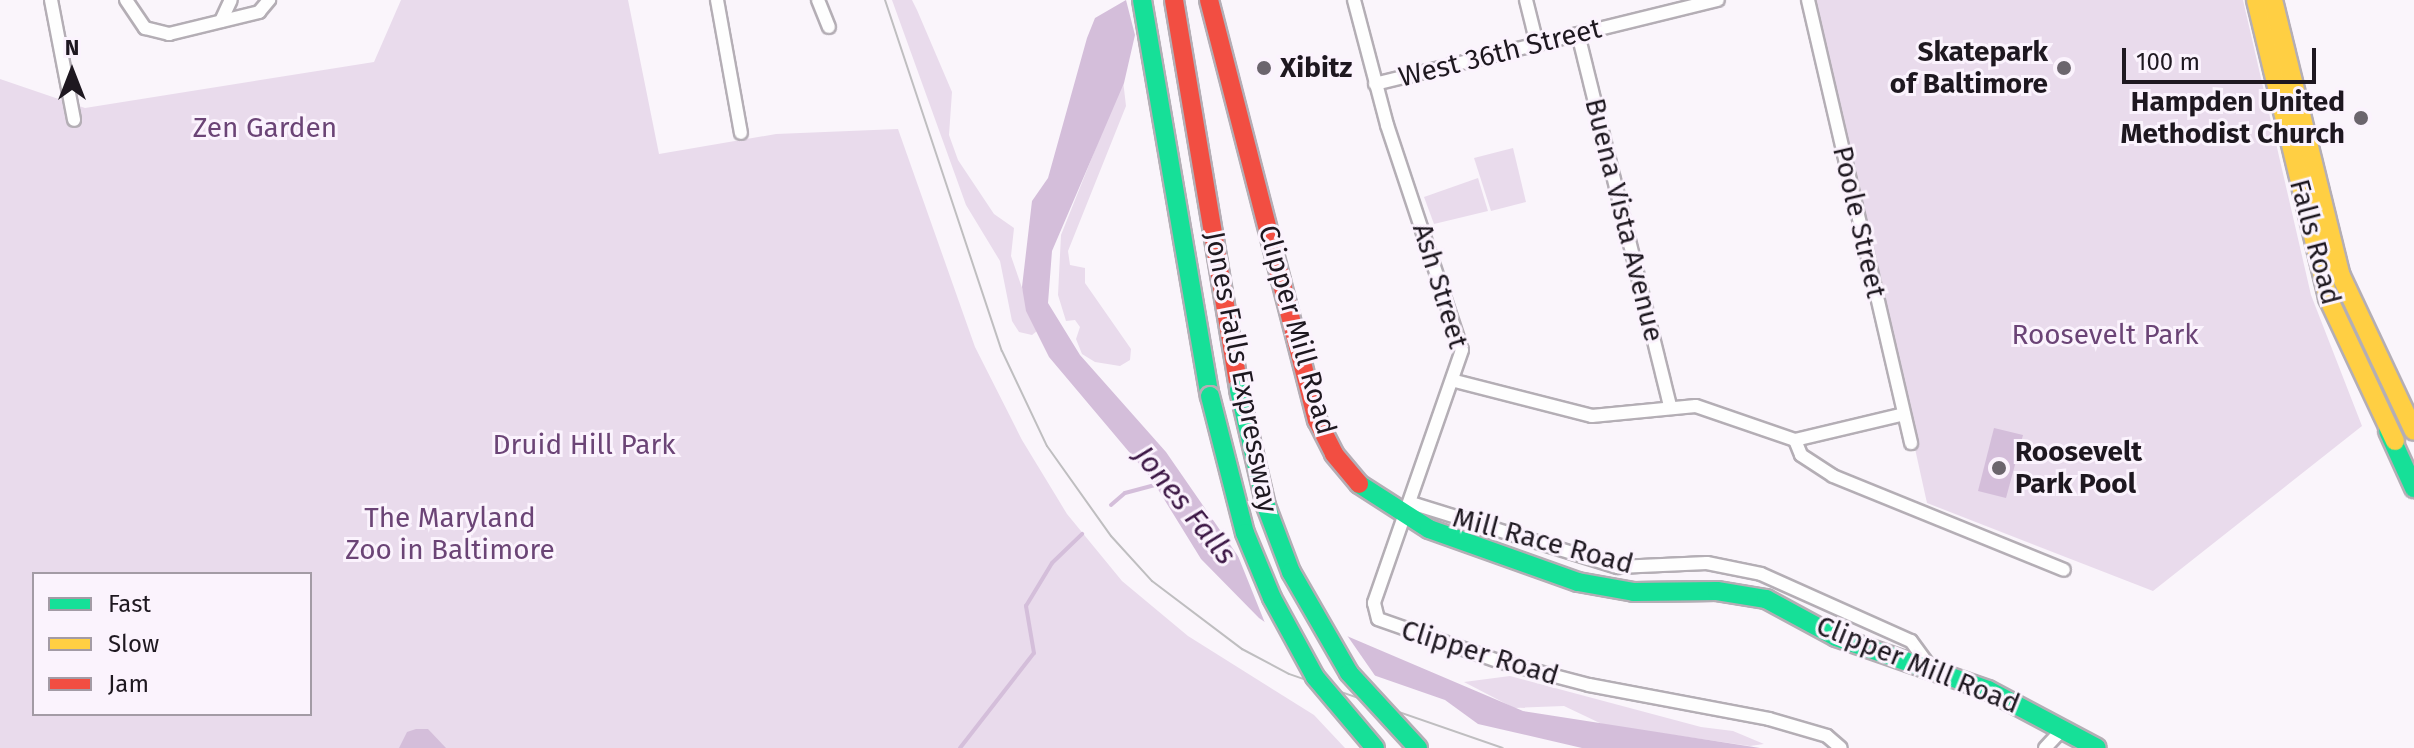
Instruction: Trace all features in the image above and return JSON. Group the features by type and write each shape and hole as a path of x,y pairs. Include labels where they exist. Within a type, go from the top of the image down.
{"main road":[{"name":"Jones Falls Expressway","path":"1142,0 1210,396 1245,533 1277,609 1315,677 1375,748"},
{"name":"Jones Falls Expressway","path":"1174,0 1239,390 1266,506 1291,572 1349,673 1418,748"},
{"name":"Clipper Mill Road","path":"1209,0 1317,420 1356,482 1408,511 1600,587 1717,591 1766,599 1836,637 1988,690 2097,748"},
{"name":"Falls Road","path":"2256,0 2328,298 2388,431 2414,468"},
{"name":"Falls Road","path":"2273,0 2341,276 2414,431"},
{"path":"2388,431 2414,488"}],"street":[{"path":"51,0 74,120"},
{"path":"126,0 135,18 156,34 259,12 269,0"},
{"path":"221,21 231,0"},
{"path":"717,0 741,133"},
{"path":"818,0 829,27"},
{"name":"Ash Street","path":"1354,0 1375,84 1463,357 1374,603 1376,614"},
{"path":"1526,0 1537,44"},
{"name":"West 36th Street","path":"1375,84 1718,0"},
{"name":"Poole Street","path":"1808,0 1911,443"},
{"name":"Buena Vista Avenue","path":"1578,34 1670,405"},
{"path":"1455,381 1592,416 1670,405 1696,406 1795,440 1904,414"},
{"path":"1795,440 1801,455 1833,476 2064,570"},
{"name":"Mill Race Road","path":"1408,511 1618,567 1707,563 1761,574 1911,641 1932,670"},
{"name":"Clipper Road","path":"1376,614 1383,623 1410,633 1589,685 1769,719 1827,736 1841,748"},
{"path":"2045,748 2063,729"}],"green space":[{"name":"Druid Hill Park","path":"401,0 628,0 659,154 776,134 898,129 975,347 1022,440 1067,514 1122,581 1188,636 1314,715 1345,748 0,748 0,79 85,108 374,62"},
{"path":"892,0 912,0 952,92 949,135 958,160 994,214 1014,228 1011,256 1037,331 1032,335 1019,332 1012,321 1000,261 966,205"},
{"name":"Roosevelt Park","path":"1816,0 2243,0 2311,295 2362,426 2153,591 1927,503"},
{"path":"1123,80 1126,106 1068,251 1070,265 1085,268 1085,283 1131,349 1130,360 1120,366 1095,362 1082,354 1076,339 1080,327 1075,320 1066,321 1058,295 1061,235"},
{"path":"1513,148 1526,202 1491,211 1474,158"},
{"path":"1478,178 1488,211 1434,224 1424,197"},
{"path":"1510,676 1701,727 1733,731 1764,744 1750,746 1604,725 1564,706 1514,708 1464,682"}],"water":[{"name":"Jones Falls","path":"1126,0 1135,35 1124,83 1052,251 1048,303 1080,355 1166,452 1240,559 1284,601 1321,625 1523,711 1760,748 1582,748 1478,724 1445,700 1310,653 1259,618 1201,559 1151,478 1049,357 1026,311 1022,287 1032,201 1048,178 1087,38 1095,18"},
{"name":"Roosevelt Park Pool","path":"1994,428 2023,435 2006,498 1978,491"},
{"path":"428,729 446,748 399,748 407,732"}],"pier":[{"path":"1230,536 1286,597 1344,631 1378,680 1309,657 1267,628"}],"waterway":[{"path":"1111,505 1125,493 1158,484"},
{"path":"960,748 1034,653 1026,606 1052,563 1082,534"}],"tram line":[{"path":"885,0 1002,351 1047,446 1111,536 1152,581 1242,649 1289,674 1503,748"}],"traffic: fast":[{"path":"1142,0 1210,396"},
{"path":"1239,390 1266,506 1291,572 1349,673 1418,748"},
{"path":"1210,396 1245,533 1272,598 1315,677 1375,748"},
{"path":"2388,431 2414,488"},
{"path":"1359,484 1429,529 1578,582 1634,592 1717,591 1766,599 1836,637 1988,690 2097,748"}],"traffic: slow":[{"path":"2256,0 2328,298 2395,441"},
{"path":"2273,0 2341,276 2414,431"}],"traffic: jam":[{"path":"1174,0 1239,390"},
{"path":"1209,0 1317,420 1334,454 1359,484"}],"place":[{"name":"Xibitz","path":"1264,68"},
{"name":"Skatepark of Baltimore","path":"2064,68"},
{"name":"Hampden United Methodist Church","path":"2361,118"},
{"name":"Roosevelt Park Pool","path":"1999,468"}],"park label":[{"name":"Zen Garden","path":"265,128"},
{"name":"The Maryland Zoo in Baltimore","path":"450,534"}]}
